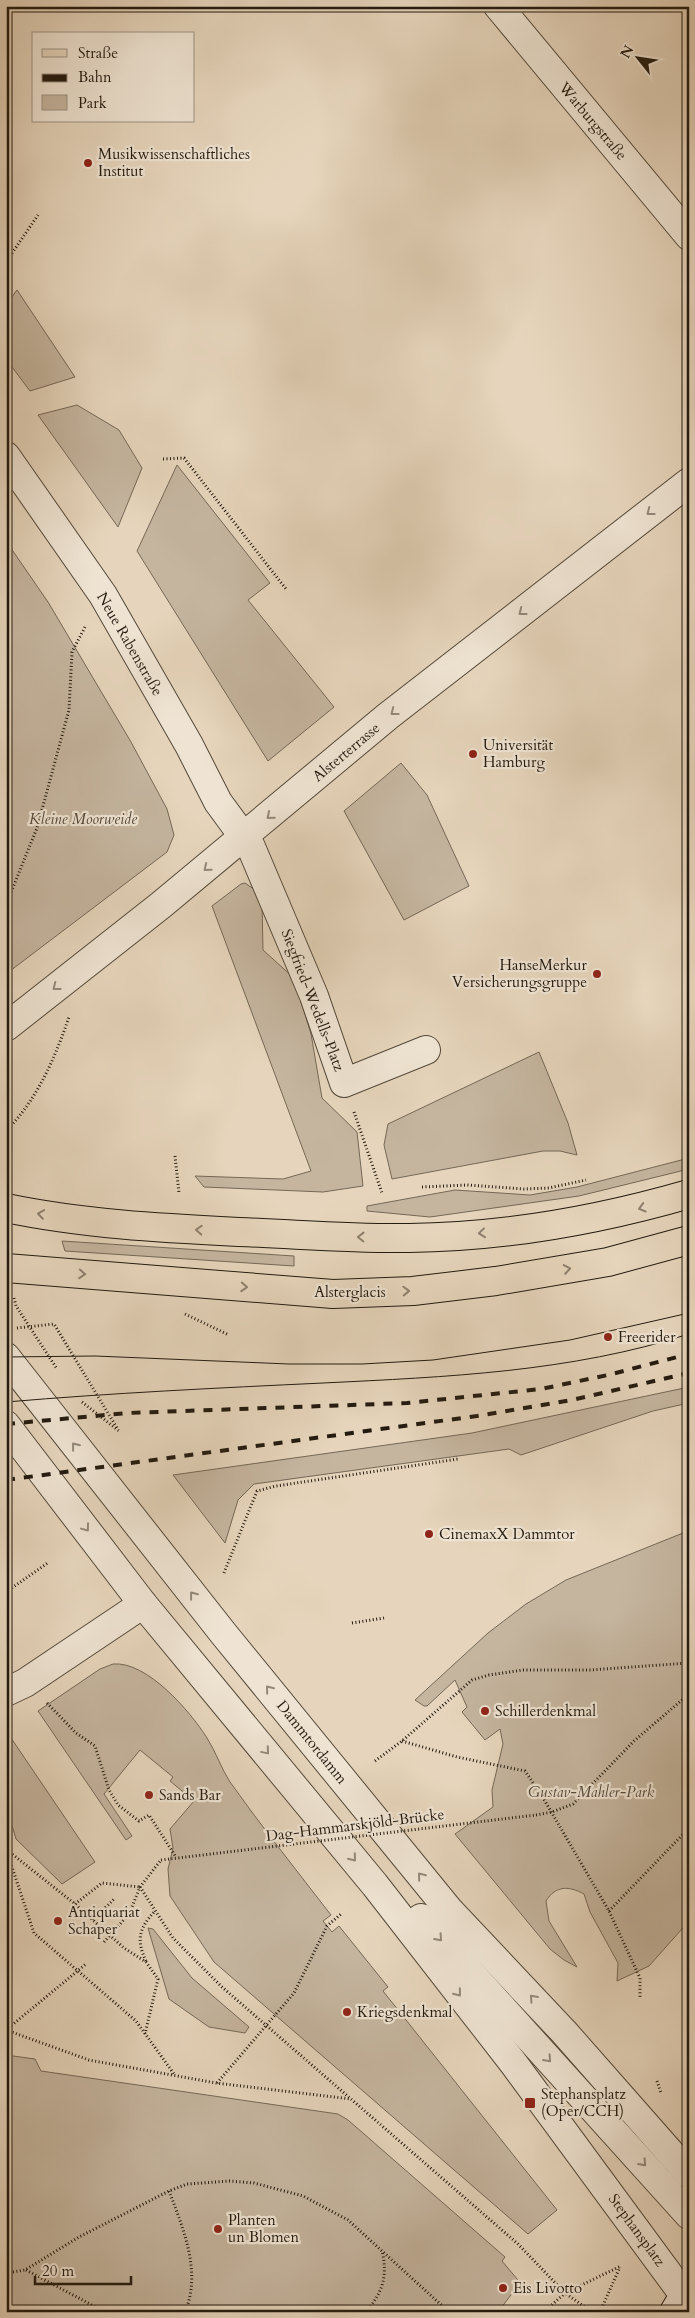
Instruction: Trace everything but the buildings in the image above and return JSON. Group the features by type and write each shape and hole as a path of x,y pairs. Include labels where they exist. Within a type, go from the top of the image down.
{"main road":[{"path":"6,1208 76,1220 160,1228 410,1238 462,1235 578,1221 634,1210 689,1194"},
{"name":"Alsterglacis","path":"6,1268 333,1294 413,1291 496,1281 608,1262 689,1240"}],"street":[{"name":"Warburgstraße","path":"498,6 689,236"},
{"name":"Neue Rabenstraße","path":"6,456 102,595 189,745 218,802 244,837"},
{"name":"Alsterterrasse","path":"6,1027 244,837 388,716 689,482"},
{"name":"Siegfried-Wedells-Platz","path":"244,837 251,847 314,996 344,1083 426,1050"},
{"name":"Dammtordamm","path":"6,1357 223,1633 450,1910 502,1963 689,2174"},
{"path":"6,1424 143,1604 375,1885 419,1916 689,2215"},
{"path":"6,1692 25,1683 143,1604"},
{"name":"Stephansplatz","path":"375,1885 585,2159 684,2299"}],"path":[{"path":"6,262 38,215"},
{"path":"163,459 184,458 286,589"},
{"path":"6,905 37,828 68,710 72,652 102,595"},
{"path":"6,1131 22,1114 37,1092 62,1036 72,1007 66,980"},
{"path":"344,1083 382,1193"},
{"path":"175,1156 179,1193"},
{"path":"422,1187 467,1185 524,1189 549,1188 586,1180"},
{"path":"13,1297 16,1306 58,1370"},
{"path":"14,1329 54,1324 119,1431 74,1396"},
{"path":"224,1573 257,1491 276,1486 458,1459"},
{"path":"6,1517 12,1514"},
{"path":"6,1592 49,1562"},
{"path":"352,1623 384,1618"},
{"path":"375,1761 402,1742 472,1680 489,1675 523,1670 590,1670 689,1663"},
{"name":"Dag-Hammarskjöld-Brücke","path":"104,1942 129,1914 140,1888 161,1860 536,1815 552,1812 573,1804 634,1741 689,1694"},
{"path":"43,1700 76,1733 95,1746 109,1790 118,1805 139,1821 149,1815 161,1836 172,1848 176,1857"},
{"path":"402,1742 457,1757 525,1771 552,1812 609,1911 640,1978 640,1999"},
{"path":"609,1911 689,1828"},
{"path":"6,1849 75,1904 124,1948 146,1962"},
{"path":"6,1849 34,1933 136,2021 174,2074"},
{"path":"75,1904 102,1883 140,1888 173,1938 222,1987 267,2023 351,2099 518,2244 565,2293 592,2312"},
{"path":"93,1920 115,1898"},
{"path":"145,2034 158,1979 146,1962 140,1948 142,1925 155,1911"},
{"path":"216,2083 294,1993 327,1926 342,1914"},
{"path":"6,2030 86,1964"},
{"path":"6,2030 89,2060 216,2083 351,2099"},
{"path":"6,2273 25,2270 79,2238 169,2191 187,2184 254,2183 303,2196 348,2220 449,2312"},
{"path":"169,2191 184,2230 190,2254 191,2282 185,2312"},
{"path":"366,2312 380,2292 386,2277 382,2250"},
{"path":"544,2312 565,2293 621,2266 600,2312"},
{"path":"25,2270 105,2312"}],"green space":[{"path":"17,290 75,377 30,391 6,359 6,305"},
{"path":"77,405 119,430 142,468 118,527 38,415"},
{"path":"177,465 270,583 248,600 334,707 268,761 137,551"},
{"name":"Kleine Moorweide","path":"6,541 48,602 131,742 167,809 174,835 167,852 6,974"},
{"path":"401,763 427,795 469,886 404,920 344,811"},
{"path":"245,883 258,892 262,903 263,950 294,978 311,1034 322,1098 357,1132 363,1186 323,1192 204,1187 195,1176 283,1179 311,1171 212,906"},
{"path":"539,1052 568,1123 577,1155 560,1151 543,1151 392,1179 384,1145 388,1124"},
{"path":"689,1158 689,1169 579,1196 430,1217 367,1211 367,1206 455,1190 530,1195 577,1187"},
{"path":"62,1241 294,1256 294,1266 65,1251"},
{"path":"689,1387 689,1403 653,1411 521,1455 509,1449 254,1484 238,1500 225,1543 173,1475 472,1433"},
{"name":"Gustav-Mahler-Park","path":"686,1519 689,1519 689,1921 649,1966 617,1981 618,1963 590,1912 584,1894 573,1889 563,1888 554,1892 546,1901 549,1921 577,1967 550,1949 455,1834 493,1807 492,1790 503,1744 500,1729 485,1740 462,1712 467,1707 455,1680 427,1706 415,1700 488,1633 526,1604 566,1580 688,1531"},
{"path":"113,1664 126,1665 140,1670 166,1690 190,1715 210,1743 230,1782 331,1915 323,1921 332,1932 339,1926 388,1987 383,1991 557,2210 528,2234 214,1962 170,1896 168,1869 173,1848 170,1829 194,1801 170,1781 173,1777 140,1750 104,1794 132,1836 126,1840 38,1711 100,1669"},
{"path":"7,1732 95,1862 62,1884 16,1839 6,1805"},
{"path":"148,1928 153,1929 192,1978 249,2027 245,2033 209,2027 169,1999"},
{"name":"Planten un Blomen","path":"6,2055 35,2059 41,2071 338,2114 348,2120 505,2257 502,2261 523,2286 517,2287 498,2312 6,2312"}],"tram line":[{"path":"6,1357 95,1356 289,1364 362,1364 433,1360 570,1340 689,1313"},
{"path":"6,1402 164,1391 462,1375 554,1365 599,1357 689,1334"}],"railway":[{"path":"6,1424 128,1413 407,1403 541,1389 608,1375 689,1354"},
{"path":"6,1480 477,1416 572,1400 689,1373"}],"place":[{"name":"Musikwissenschaftliches Institut","path":"88,163"},
{"name":"Universität Hamburg","path":"473,754"},
{"name":"HanseMerkur Versicherungsgruppe","path":"597,974"},
{"name":"Freerider","path":"608,1337"},
{"name":"CinemaxX Dammtor","path":"429,1534"},
{"name":"Schillerdenkmal","path":"485,1711"},
{"name":"Sands Bar","path":"149,1795"},
{"name":"Antiquariat Schaper","path":"58,1921"},
{"name":"Kriegsdenkmal","path":"347,2012"},
{"name":"Stephansplatz (Oper/CCH)","path":"530,2103"},
{"name":"Planten un Blomen","path":"218,2229"},
{"name":"Eis Livotto","path":"503,2288"}]}
